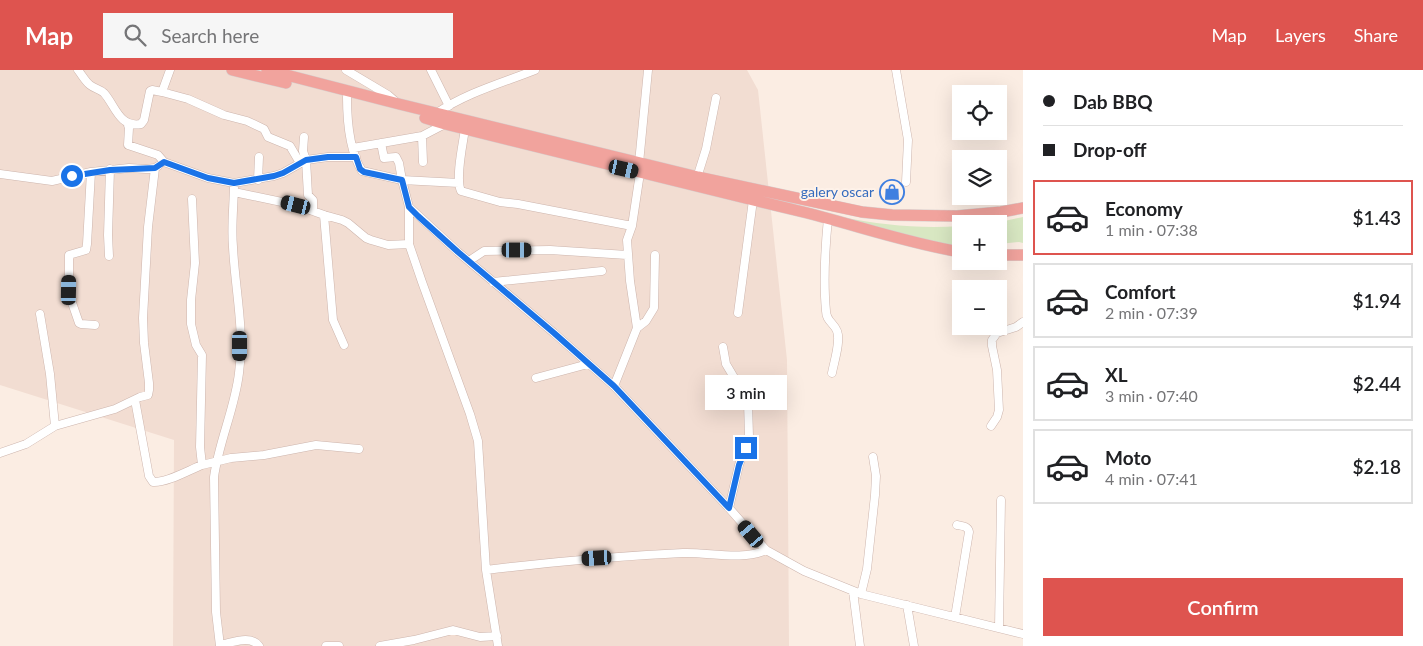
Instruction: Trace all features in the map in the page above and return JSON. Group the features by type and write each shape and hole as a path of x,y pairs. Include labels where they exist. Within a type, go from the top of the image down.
{"highway":[{"path":"232,70 696,182 753,200 952,251"},
{"path":"267,70 399,104 464,129 640,168"},
{"path":"696,182 892,216 957,216 1023,208"},
{"path":"997,215 1001,212"},
{"path":"1007,255 1023,255"}],"street":[{"path":"78,70 88,83 105,94 115,111 127,122 129,128 128,145 158,155 164,162 208,178 234,183 258,180 283,173 303,162 328,157 356,157"},
{"path":"162,92 170,70"},
{"path":"346,70 388,95 399,104"},
{"path":"431,70 448,106"},
{"path":"353,148 422,136 441,120 448,106 521,73 535,70"},
{"path":"637,328 630,281 627,240 632,226 640,168 648,70"},
{"path":"896,70 908,140 906,182"},
{"path":"127,122 141,124 144,120 150,91 162,92 188,99 224,115 264,128 268,137 290,146 303,162"},
{"path":"347,97 348,123 360,169 364,172 402,180 458,183"},
{"path":"696,182 706,149 716,98"},
{"path":"464,129 458,183 461,191 500,202 632,226"},
{"path":"422,136 423,162"},
{"path":"304,137 303,162 308,194 314,200 313,211"},
{"path":"381,143 384,158 396,157 399,163 409,207 409,244 476,431 479,450 486,570 498,646"},
{"path":"258,180 259,158"},
{"path":"0,174 52,181 91,172 155,168 164,162"},
{"path":"0,453 26,444 55,426 115,409 148,395 143,318 148,227 155,168"},
{"path":"109,256 110,170"},
{"path":"91,172 88,244 86,250 69,255 69,290 79,323 95,325"},
{"path":"234,183 232,246 240,319 240,361 235,393 214,476 216,612 220,646 250,640 259,646"},
{"path":"234,192 286,203 342,220 371,240 388,245 409,244"},
{"path":"192,199 195,263 190,324 196,345 202,354 200,447 202,465"},
{"path":"738,313 753,200"},
{"path":"409,207 437,234 614,386 766,550 804,571 857,593 1023,634"},
{"path":"324,215 333,320 344,345"},
{"path":"828,218 825,283 826,312 828,320 838,333 832,373"},
{"path":"469,261 484,251 550,250 628,254"},
{"path":"614,386 637,328 646,320 654,308 655,255"},
{"path":"493,282 602,271"},
{"path":"40,314 50,374 55,426"},
{"path":"991,426 998,417 999,410 997,370 992,340 997,333 1016,327 1023,322"},
{"path":"723,347 726,364 748,401 749,437 739,465 729,508"},
{"path":"536,378 588,364"},
{"path":"135,400 149,476 153,482 164,481 202,465 231,458 264,455 316,445 359,449"},
{"path":"860,646 857,593 867,569 875,495 876,476 873,457"},
{"path":"1000,628 1001,500"},
{"path":"955,617 969,532 966,527 957,525"},
{"path":"486,570 586,558 685,553 750,555 766,550"},
{"path":"907,605 914,646"},
{"path":"380,646 453,630 480,637 497,636"},
{"path":"326,646 340,646"}],"shaded area":[{"path":"0,70 747,70 758,90 787,360 789,646 173,646 174,440 0,385"}],"green space":[{"path":"842,217 901,226 952,226 952,246 938,244"},
{"path":"1023,217 1023,243 1007,243 1007,220"}],"place":[{"name":"galery oscar","path":"892,192"}],"route":[{"path":"72,176 129,168 155,168 164,162 208,178 234,183 274,176 306,160 328,157 356,157 362,171 402,180 409,207 458,252 614,386 729,508 739,465 746,448"}]}
